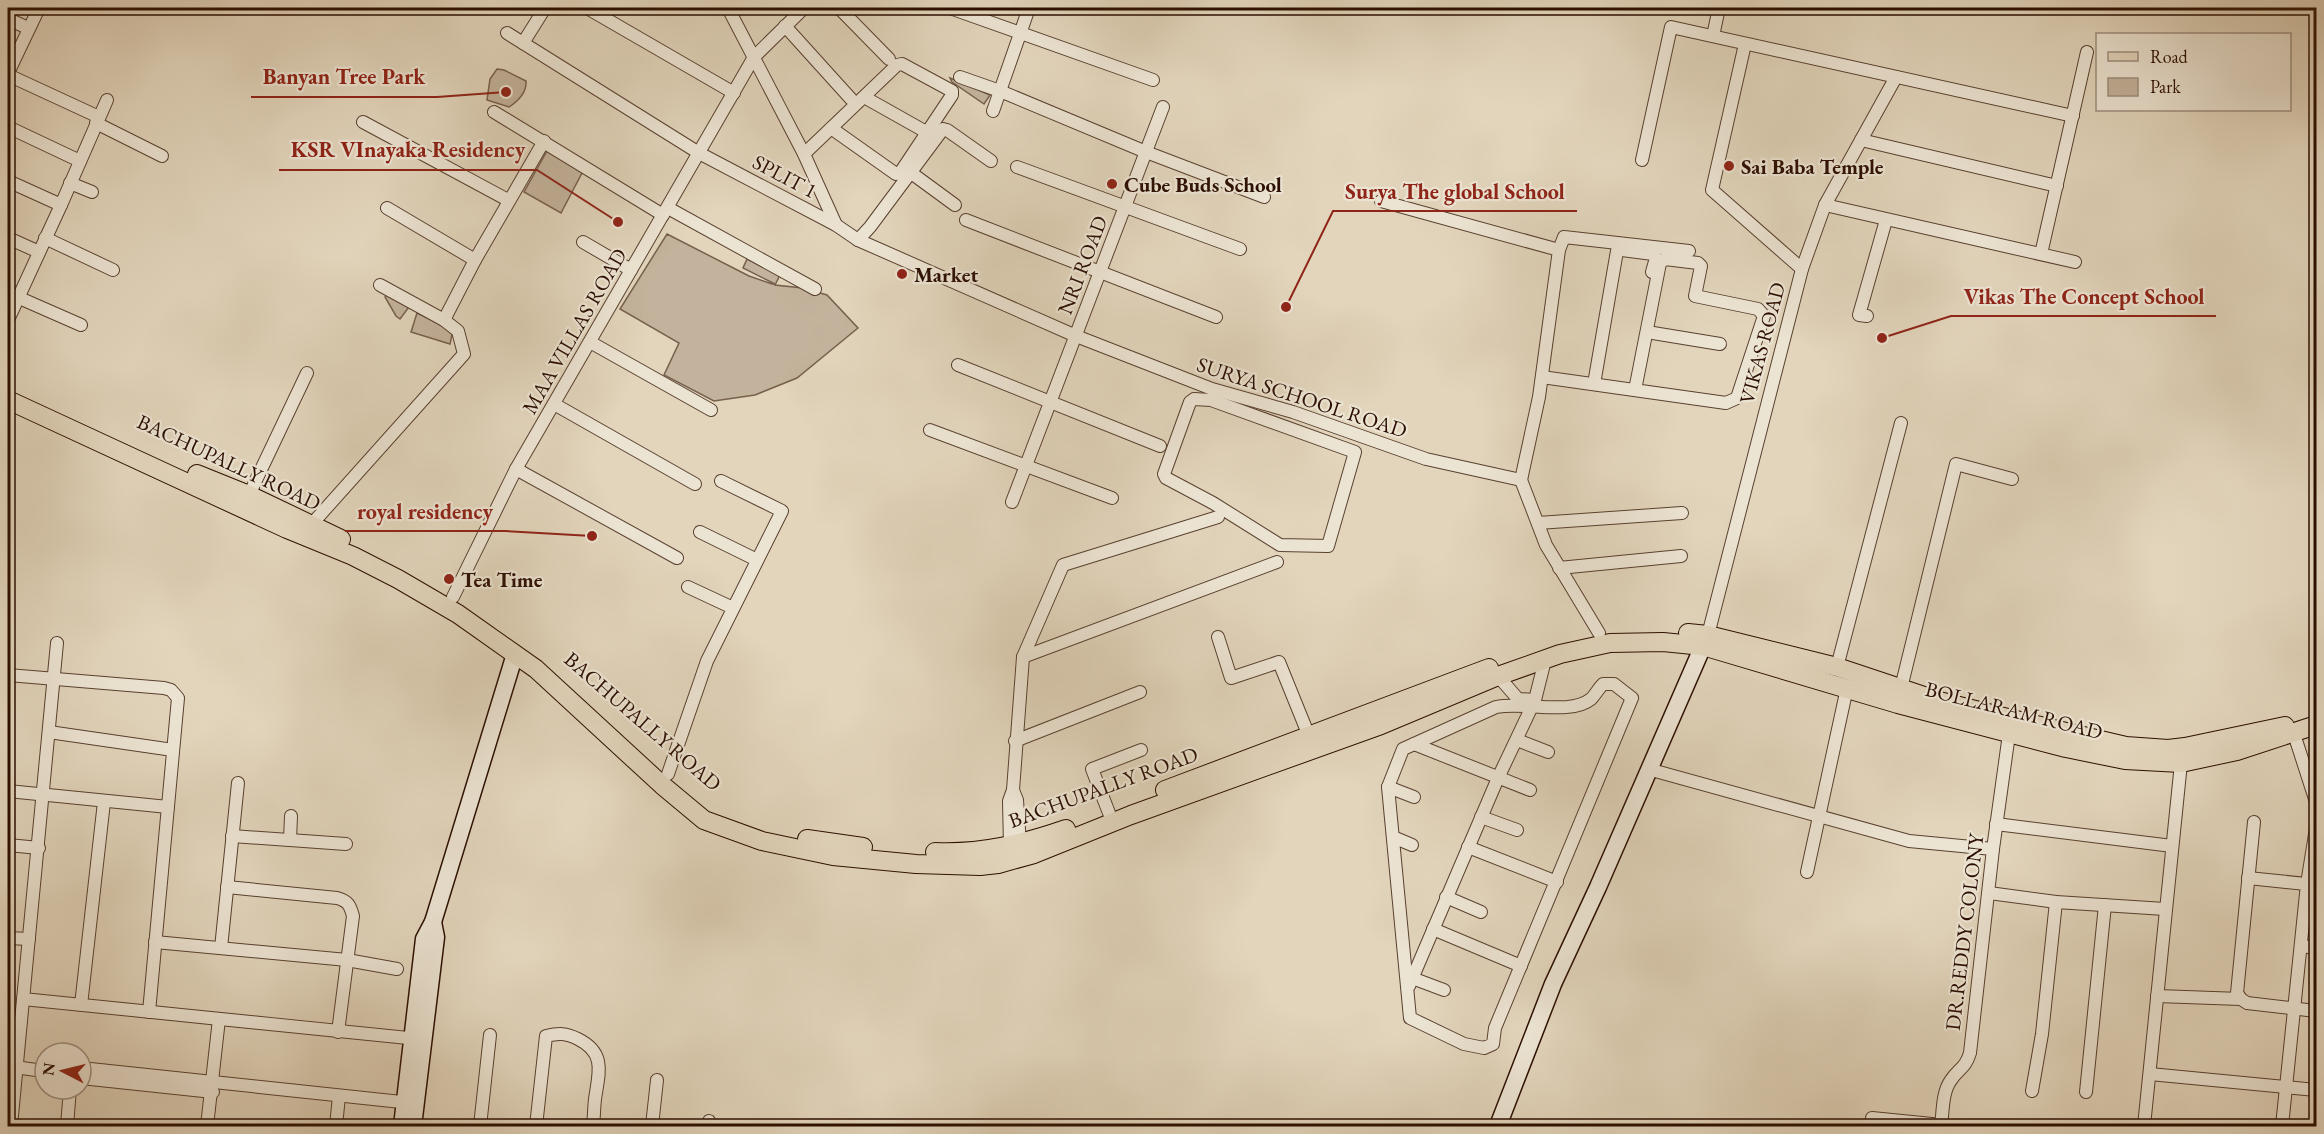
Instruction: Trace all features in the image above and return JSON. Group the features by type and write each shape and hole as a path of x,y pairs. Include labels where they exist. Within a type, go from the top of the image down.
{"main road":[{"name":"BACHUPALLY ROAD","path":"8,387 249,495 394,565 453,597 522,643 711,810 746,825 787,836 879,849 947,853 975,852 1015,845 1109,813 1215,770 1309,736 1545,660 1610,643 1705,641"},
{"name":"BACHUPALLY ROAD","path":"8,400 389,574 443,604 537,669 662,785 704,820 737,833 791,848 833,856 916,864 980,866 998,864 1034,854 1131,815 1381,725 1443,691 1532,653 1599,633 1637,630 1705,641"},
{"name":"BOLLARAM ROAD","path":"1705,641 1837,667 1939,701 2126,746 2185,747 2292,724 2316,714"},
{"name":"BOLLARAM ROAD","path":"1705,641 1898,704 2009,734 2125,760 2181,763 2238,751 2316,725"}],"street":[{"path":"39,8 8,74 162,156"},
{"path":"523,43 545,8"},
{"path":"587,8 734,93"},
{"path":"728,8 804,154 836,225"},
{"name":"MAA VILLAS ROAD","path":"453,597 516,469 665,212 696,151 734,93 754,57 804,8"},
{"path":"839,8 890,58"},
{"path":"950,8 1153,80"},
{"path":"993,111 1029,8"},
{"path":"1713,36 1719,8"},
{"path":"8,19 28,28"},
{"path":"785,26 858,98 928,133"},
{"path":"1642,160 1671,27 2073,116"},
{"name":"SPLIT 1","path":"507,33 696,151 836,225 858,240"},
{"path":"1745,44 1712,190 1802,269"},
{"path":"2041,254 2087,52"},
{"path":"804,154 858,98 902,63 952,91 952,95 928,133 900,173 896,174 831,128"},
{"path":"960,77 1264,197"},
{"name":"VIKAS ROAD","path":"1705,641 1802,269 1826,205 1896,77"},
{"path":"8,320 13,296 39,252 107,100"},
{"name":"NRI ROAD","path":"1012,502 1163,107"},
{"path":"494,112 665,212 814,289"},
{"path":"363,122 508,200"},
{"path":"8,127 80,161"},
{"path":"858,240 943,129 991,161"},
{"path":"1862,140 2057,186"},
{"path":"444,320 508,200 544,141"},
{"path":"1017,167 1240,249"},
{"path":"910,172 955,205"},
{"path":"8,181 61,205"},
{"path":"70,183 92,192"},
{"path":"1381,201 1481,231 1559,250"},
{"path":"1826,205 2075,262"},
{"path":"387,208 475,260"},
{"path":"966,220 1216,317"},
{"path":"1866,316 1859,315 1886,220"},
{"path":"1599,633 1559,568 1521,480 1542,377 1559,250 1564,237 1576,237 1689,251"},
{"path":"8,238 39,252"},
{"path":"45,238 113,270"},
{"name":"SURYA SCHOOL ROAD","path":"858,240 1212,394 1293,412 1434,461 1521,480"},
{"path":"583,242 631,270"},
{"path":"1594,384 1617,251 1622,250 1653,254 1656,258 1631,372"},
{"path":"1542,377 1726,403 1737,398 1764,316 1758,309 1695,296 1701,266 1698,263 1665,259 1660,263 1635,390"},
{"path":"311,525 464,354 458,331 444,320 380,285"},
{"path":"13,296 81,325"},
{"path":"1647,332 1720,344"},
{"path":"590,342 711,410"},
{"path":"958,364 1160,446"},
{"path":"249,495 307,373"},
{"path":"1212,394 1287,429 1355,452 1330,543 1324,547 1280,545 1213,503 1170,480 1164,474 1190,402 1212,394"},
{"path":"554,404 695,483"},
{"path":"1287,429 1293,412"},
{"path":"1837,667 1901,423"},
{"path":"930,430 1112,498"},
{"path":"1341,447 1346,431"},
{"path":"1901,688 1956,464 2012,479"},
{"path":"516,469 677,558"},
{"path":"668,774 707,661 782,511 721,480"},
{"path":"1538,523 1682,513"},
{"path":"1015,845 1009,801 1013,790 1023,657 1063,565 1218,517"},
{"path":"700,532 757,560"},
{"path":"1559,568 1681,556"},
{"path":"1023,657 1277,562"},
{"path":"688,586 733,608"},
{"path":"1218,637 1231,678 1279,663 1309,736"},
{"path":"1498,1126 1552,984 1598,887 1705,641"},
{"path":"10,1126 12,1067 23,999 57,643"},
{"path":"93,1079 210,1087 339,1100 409,1113 436,937 433,922 515,654"},
{"path":"1410,983 1498,778 1534,703 1545,660"},
{"path":"8,675 171,690 176,693 179,705 149,1012"},
{"path":"1498,676 1518,699 1534,703 1567,708 1590,700 1603,684 1614,684 1632,698 1495,1028 1493,1044 1484,1048 1464,1044 1410,1018 1407,1008 1410,983 1388,787 1403,749 1497,707 1534,703"},
{"path":"1807,872 1847,688"},
{"path":"1015,741 1140,692"},
{"path":"49,732 173,750"},
{"name":"DR.REDDY COLONY","path":"1942,1126 1945,1098 1950,1080 1966,1065 1970,1053 1996,824 2009,734"},
{"path":"2294,734 2316,802"},
{"path":"1517,740 1548,752"},
{"path":"1414,744 1530,790"},
{"path":"1109,813 1092,769 1141,750"},
{"path":"2144,1126 2181,763"},
{"path":"1648,769 1909,841 1993,849"},
{"path":"221,948 238,783"},
{"path":"1388,787 1414,797"},
{"path":"8,791 168,807"},
{"path":"81,1005 104,802"},
{"path":"290,840 291,816"},
{"path":"1481,817 1517,830"},
{"path":"2254,822 2237,993 2247,1003 2316,1011"},
{"path":"1996,824 2172,846"},
{"path":"2282,1126 2301,946 2312,885 2316,828"},
{"path":"232,836 346,844"},
{"path":"1393,837 1412,846"},
{"path":"8,845 39,848"},
{"path":"1468,847 1557,882"},
{"path":"2248,878 2312,885"},
{"path":"227,887 345,900 350,905 352,916 338,1032"},
{"path":"1989,893 2056,902 2165,909"},
{"path":"1446,897 1481,912"},
{"path":"2032,1091 2042,1034 2056,902"},
{"path":"2086,1092 2105,905"},
{"path":"1433,928 1521,966"},
{"path":"8,938 29,939"},
{"path":"155,942 347,960 397,969"},
{"path":"2301,946 2316,948"},
{"path":"1410,983 1444,990"},
{"path":"2157,996 2241,999"},
{"path":"23,999 419,1039"},
{"path":"207,1126 219,1019"},
{"path":"536,1126 546,1036 558,1033 569,1034 588,1044 597,1056 600,1069 593,1126"},
{"path":"480,1126 490,1035"},
{"path":"12,1067 33,1069"},
{"path":"93,1070 210,1087"},
{"path":"2150,1074 2316,1090"},
{"path":"652,1126 657,1080"},
{"path":"336,1126 339,1100"},
{"path":"66,1126 69,1101"},
{"path":"1872,1118 1942,1126"}],"green space":[{"path":"497,69 526,81 523,93 509,107 487,100 490,79"},
{"path":"950,78 990,95 984,104 952,82"},
{"path":"547,151 583,171 561,213 524,192"},
{"path":"667,234 749,276 775,284 743,268 747,259 780,275 775,285 803,288 827,295 858,328 797,378 755,395 714,401 664,375 679,343 620,309"},
{"path":"388,292 409,307 400,319 385,297"},
{"path":"417,313 453,330 450,344 411,332"}],"place":[{"name":"Banyan Tree Park","path":"506,92"},
{"name":"Sai Baba Temple","path":"1729,166"},
{"name":"Cube Buds School","path":"1112,184"},
{"name":"KSR VInayaka Residency","path":"618,222"},
{"name":"Market","path":"902,274"},
{"name":"Surya The global School","path":"1286,307"},
{"name":"Vikas The Concept School","path":"1882,338"},
{"name":"royal residency","path":"592,536"},
{"name":"Tea Time","path":"449,579"}]}
